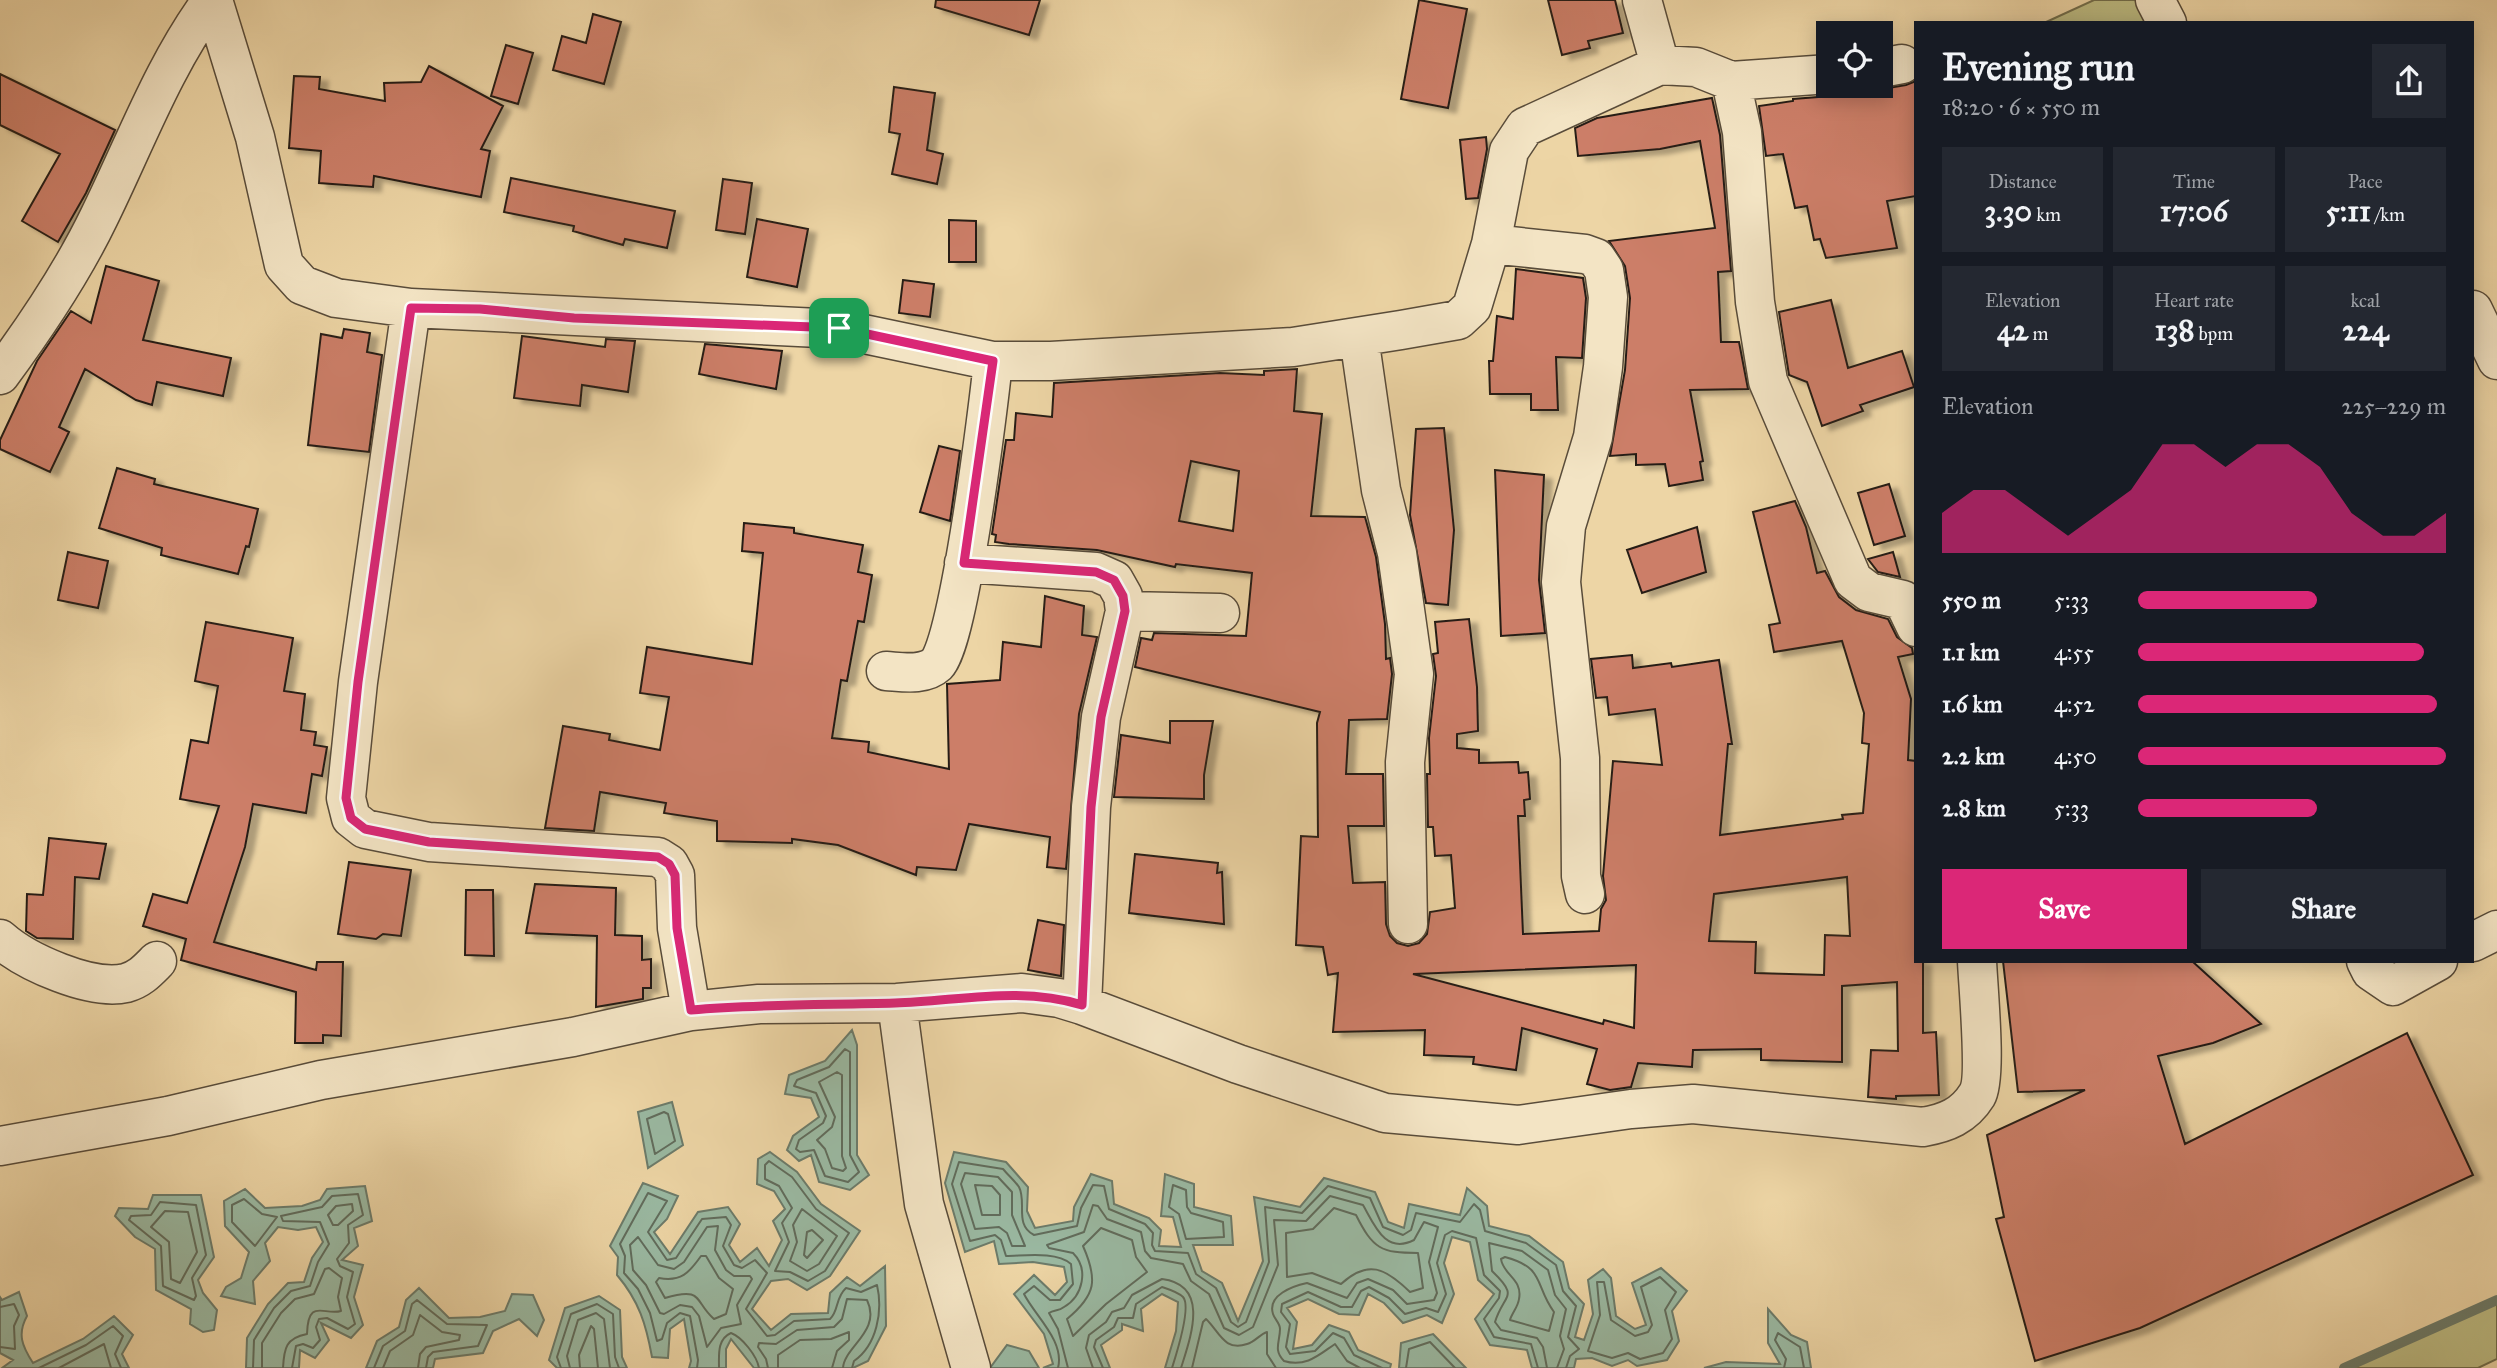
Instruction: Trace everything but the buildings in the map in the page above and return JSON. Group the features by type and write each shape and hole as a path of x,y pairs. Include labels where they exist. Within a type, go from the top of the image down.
{"street":[{"path":"213,0 255,137 285,265 302,285 336,298 411,308 480,309 574,318 839,328 993,361 1051,361 1293,347 1458,320 1472,307 1491,244 1509,151 1525,127 1660,65 1696,67 1731,81 1816,75"},
{"path":"0,375 61,287 99,218 130,148 185,40 213,0"},
{"path":"1642,0 1660,65"},
{"path":"2155,0 2166,21"},
{"path":"1731,81 1741,132 1755,302 1768,381 1853,580 1870,592 1903,600 1914,623"},
{"path":"1491,244 1585,254 1596,258 1604,270 1608,297 1603,367 1593,437 1566,526 1561,582 1580,758 1581,876 1585,894"},
{"path":"411,308 358,682 346,798 351,818 365,829 429,842 658,857 669,864 675,875 677,928 691,1010"},
{"path":"2474,312 2497,360"},
{"path":"1359,337 1381,490 1397,553 1413,674 1405,762 1408,924"},
{"path":"886,671 920,673 937,665 946,652 964,563 993,361"},
{"path":"964,563 1096,572 1114,580 1123,596 1125,611 1101,717 1091,807 1082,1005"},
{"path":"1125,611 1220,613"},
{"path":"2474,942 2497,930"},
{"path":"0,939 17,954 39,966 92,980 124,983 142,976 157,961"},
{"path":"0,1146 167,1116 321,1080 573,1037 691,1010 759,1004 897,1003 1022,993 1059,998 1082,1005 1238,1065 1385,1113 1518,1125 1631,1109 1693,1104 1923,1127 1945,1123 1964,1111 1979,1093 1977,963"},
{"path":"2367,963 2371,971 2393,986 2434,963"},
{"path":"897,1003 924,1204 971,1368"}],"shaded area":[{"path":"2094,0 2144,0 2154,21 2048,21"},
{"path":"2497,1300 2497,1359 2478,1368 2344,1368"}],"water":[{"path":"852,1030 857,1045 857,1155 869,1175 850,1190 819,1182 811,1155 799,1161 787,1150 793,1136 819,1117 811,1098 785,1094 789,1075 825,1061"},
{"path":"672,1102 683,1145 648,1168 638,1112"},
{"path":"770,1152 797,1172 821,1204 860,1231 830,1276 807,1290 788,1279 771,1281 752,1309 771,1330 791,1314 828,1313 830,1293 847,1277 860,1286 885,1266 886,1326 868,1361 853,1368 754,1368 731,1339 726,1349 726,1368 689,1368 691,1361 684,1319 670,1329 668,1358 652,1357 640,1313 631,1294 617,1275 618,1257 610,1246 643,1183 678,1196 667,1219 654,1232 670,1254 698,1212 728,1207 740,1224 729,1245 740,1262 757,1248 769,1266 782,1240 773,1221 785,1209 774,1191 757,1184 758,1159"},
{"path":"954,1152 1006,1162 1028,1187 1027,1211 1035,1228 1073,1221 1074,1207 1091,1174 1112,1181 1114,1204 1149,1218 1161,1230 1159,1246 1181,1247 1173,1217 1161,1216 1165,1174 1194,1184 1194,1207 1231,1216 1233,1245 1193,1245 1202,1271 1222,1283 1238,1321 1263,1261 1254,1197 1300,1207 1324,1178 1375,1192 1388,1222 1404,1228 1409,1204 1460,1215 1467,1188 1487,1206 1489,1226 1529,1236 1563,1262 1569,1288 1584,1304 1575,1337 1584,1340 1593,1314 1588,1280 1603,1269 1611,1278 1616,1316 1635,1329 1646,1325 1632,1283 1661,1268 1687,1291 1672,1311 1679,1341 1667,1360 1637,1366 1628,1360 1612,1366 1592,1358 1576,1359 1574,1368 1532,1368 1527,1350 1490,1345 1475,1319 1494,1294 1478,1280 1470,1242 1452,1237 1444,1263 1454,1294 1442,1323 1427,1315 1403,1323 1384,1303 1368,1294 1359,1315 1339,1314 1308,1299 1287,1308 1297,1322 1293,1349 1312,1345 1329,1325 1349,1332 1358,1350 1391,1364 1390,1368 1165,1368 1176,1331 1178,1302 1162,1294 1141,1309 1143,1331 1122,1324 1122,1330 1101,1345 1110,1368 1043,1368 1053,1364 1044,1334 1014,1294 1034,1275 1055,1295 1067,1282 1064,1267 1033,1262 999,1264 994,1241 965,1252 945,1183"},
{"path":"365,1186 372,1221 354,1228 358,1246 342,1260 363,1265 354,1297 363,1325 351,1338 321,1323 329,1340 315,1358 300,1350 299,1368 246,1368 247,1338 268,1304 288,1283 304,1282 312,1258 323,1242 316,1227 298,1230 278,1227 265,1243 270,1261 253,1281 255,1304 221,1296 226,1287 241,1278 249,1252 225,1226 224,1201 245,1189 265,1208 302,1206 320,1200 327,1189"},
{"path":"153,1195 201,1195 214,1257 198,1280 203,1293 217,1310 214,1330 203,1332 190,1324 191,1309 156,1290 155,1249 135,1237 115,1216 119,1208 148,1209"},
{"path":"419,1288 449,1318 480,1317 505,1311 512,1294 533,1295 544,1320 537,1336 519,1319 493,1331 483,1353 435,1359 433,1368 366,1368 377,1341 399,1327 406,1300"},
{"path":"19,1292 27,1316 22,1329 22,1340 33,1363 83,1339 114,1316 133,1335 122,1354 129,1368 2,1368 13,1360 0,1353 0,1297 2,1300"},
{"path":"599,1296 620,1310 622,1357 627,1368 557,1368 549,1360 565,1308"},
{"path":"1768,1309 1791,1335 1807,1342 1811,1368 1704,1368 1726,1362 1780,1364 1768,1343"},
{"path":"1433,1334 1466,1368 1399,1368 1401,1343"},
{"path":"1007,1345 1029,1351 1039,1368 990,1368"}],"waterway":[{"path":"2344,1368 2497,1300"}],"route":[{"path":"411,308 480,309 574,318 839,328 993,361 988,416 964,563 1096,572 1114,580 1123,596 1125,611 1101,717 1091,807 1082,1005 1059,998 1022,993 897,1003 759,1004 691,1010 677,928 675,875 669,864 658,857 429,842 365,829 351,818 346,798 358,682 411,308"}]}
